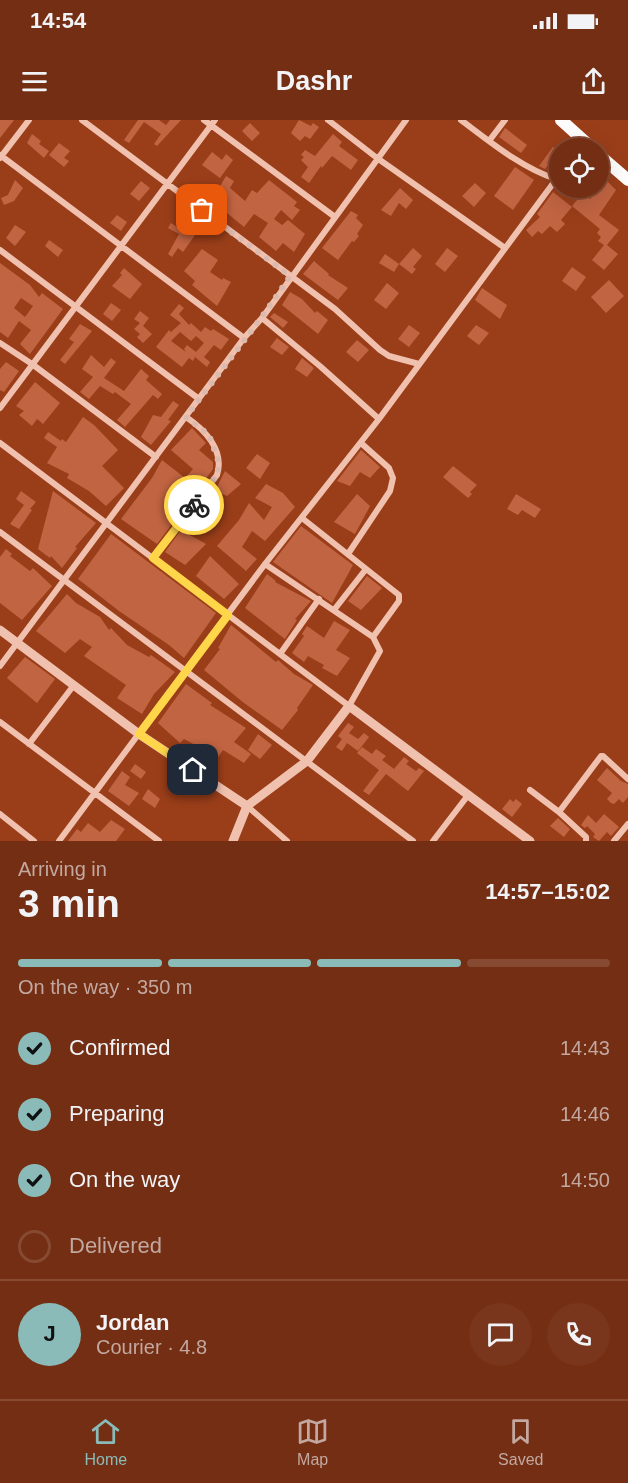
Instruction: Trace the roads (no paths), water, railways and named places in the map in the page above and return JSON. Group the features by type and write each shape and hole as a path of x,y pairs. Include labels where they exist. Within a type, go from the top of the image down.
{"highway":[{"path":"561,120 577,138"},
{"path":"609,164 628,180"}],"street":[{"path":"29,120 1,156 244,338"},
{"path":"82,120 335,309 359,333 389,356 419,364"},
{"path":"204,120 213,123 334,217"},
{"path":"328,120 377,158 505,248"},
{"path":"0,666 244,338 262,318 290,276 406,120"},
{"path":"461,120 489,141 544,175 549,176"},
{"path":"489,141 505,120"},
{"path":"0,408 213,123"},
{"path":"59,841 266,564 379,419 549,189"},
{"path":"0,250 199,399"},
{"path":"262,318 379,419"},
{"path":"0,343 32,364 156,457"},
{"path":"153,558 217,475 220,467 209,435 186,417"},
{"path":"348,554 390,491 393,478 389,468 361,442"},
{"path":"0,443 530,841"},
{"path":"302,518 399,595 399,601 373,637"},
{"path":"0,532 413,841"},
{"path":"233,841 247,806 308,762 349,706 380,651 373,637 266,564"},
{"path":"334,610 366,569"},
{"path":"280,654 318,599"},
{"path":"0,630 139,734 247,806 287,841"},
{"path":"29,744 75,685"},
{"path":"0,722 159,841"},
{"path":"559,812 601,756 628,779"},
{"path":"530,790 559,812 586,837 586,841"},
{"path":"433,841 469,794"},
{"path":"0,814 34,841"},
{"path":"618,840 628,824"}]}
